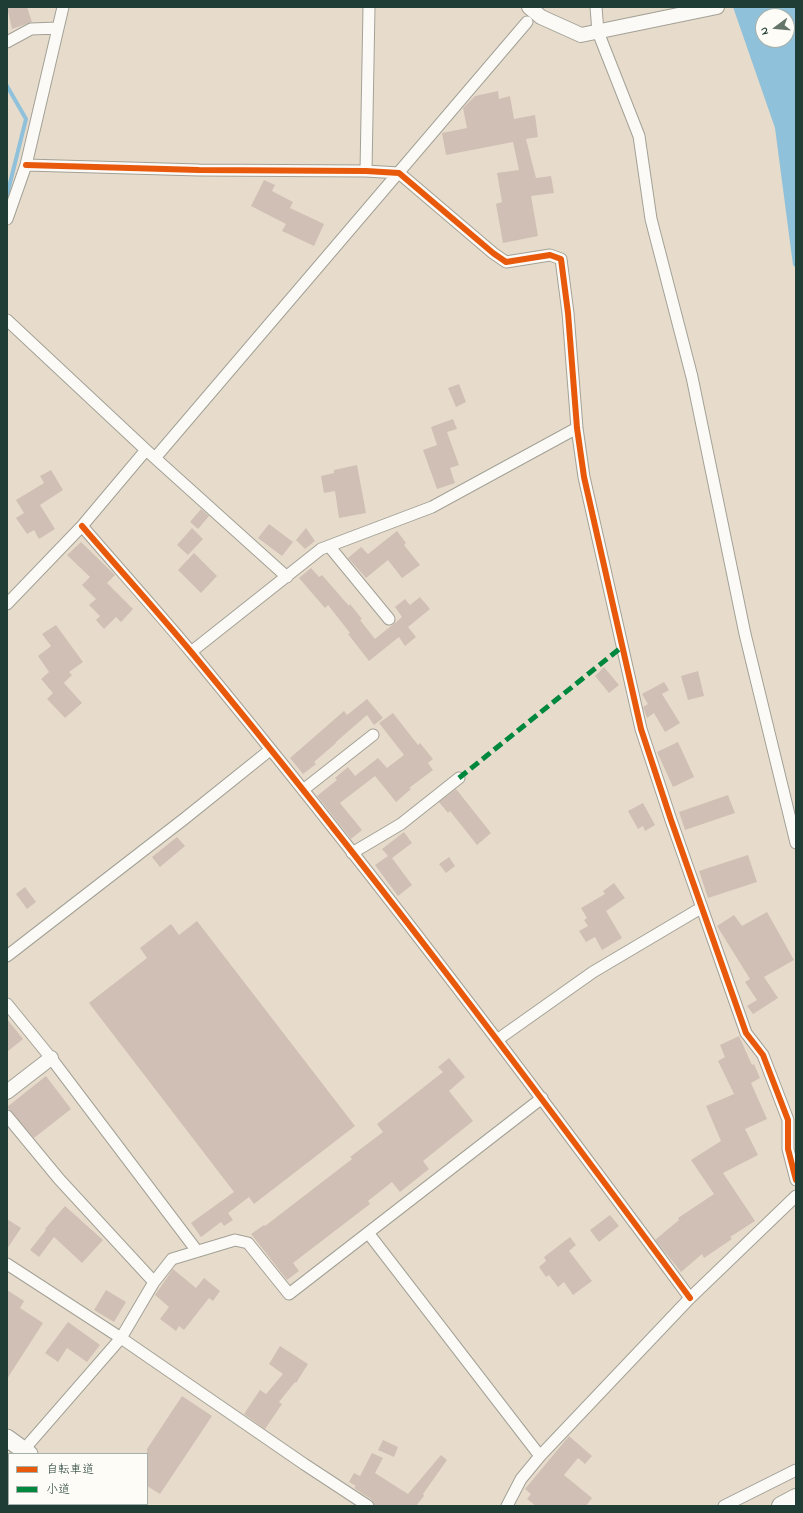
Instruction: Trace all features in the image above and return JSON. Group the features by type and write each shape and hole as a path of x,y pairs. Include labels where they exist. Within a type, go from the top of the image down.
{"highway":[{"path":"781,1506 796,1498"}],"main road":[{"path":"7,1438 24,1453"}],"street":[{"path":"7,219 26,165 63,7"},
{"path":"366,171 369,7"},
{"path":"529,7 541,18 581,35 602,32 717,7"},
{"path":"596,7 602,32 639,136 651,219 692,377 745,634 796,843"},
{"path":"156,458 527,22"},
{"path":"7,42 31,29 58,28"},
{"path":"26,165 199,170 366,171 399,173 493,253 506,262 550,255 561,259 568,314 577,428 584,477 641,728 701,908 746,1033 763,1055 788,1120 796,1180"},
{"path":"7,320 146,450 287,577"},
{"path":"191,652 321,549 432,508 577,428"},
{"path":"7,604 82,526 146,450"},
{"path":"82,526 191,652 303,790 542,1098 690,1298"},
{"path":"329,546 389,618"},
{"path":"303,790 373,735"},
{"path":"7,956 178,824 270,750"},
{"path":"352,853 402,824 459,778"},
{"path":"496,1040 594,972 701,908"},
{"path":"7,1004 51,1058 197,1251"},
{"path":"7,1092 51,1058"},
{"path":"24,1453 121,1338 154,1282 172,1259 235,1240 248,1243 289,1294 369,1234 542,1098"},
{"path":"7,1116 59,1179 154,1282"},
{"path":"507,1506 521,1479 540,1456 690,1298 796,1196"},
{"path":"369,1234 540,1456"},
{"path":"7,1264 121,1338 304,1464 368,1506"},
{"path":"724,1506 796,1470"}],"water":[{"path":"733,7 796,7 796,268 793,265 775,128"}],"building":[{"path":"7,7 27,7 32,22 12,29"},
{"path":"498,91 499,99 510,96 514,119 535,115 538,137 526,139 536,178 551,176 554,193 531,196 538,236 503,243 496,204 502,202 497,173 519,170 513,142 446,155 442,133 467,128 463,108 475,96"},
{"path":"264,180 275,185 272,191 293,202 290,208 324,224 314,246 282,231 286,224 251,206"},
{"path":"459,384 466,402 456,407 448,388"},
{"path":"453,419 457,429 447,432 459,465 450,468 455,483 437,489 423,450 437,445 431,427"},
{"path":"357,465 366,513 339,518 335,491 324,493 321,476 334,473 334,470"},
{"path":"51,470 63,490 40,505 55,529 39,539 34,530 27,534 16,518 24,513 16,500 44,483 40,476"},
{"path":"201,509 209,516 198,529 190,522"},
{"path":"269,524 293,542 282,556 258,538"},
{"path":"192,528 203,539 188,555 177,545"},
{"path":"306,528 315,541 305,549 296,540"},
{"path":"397,531 406,543 404,545 420,565 402,578 388,560 366,578 348,558 361,547 368,554"},
{"path":"81,542 115,575 107,583 133,609 121,622 116,617 104,629 96,620 100,616 89,605 96,599 82,585 90,577 67,555"},
{"path":"194,553 217,576 201,593 178,570"},
{"path":"311,568 319,577 322,575 349,606 350,604 375,639 402,617 395,607 405,599 410,605 420,597 430,609 408,627 416,637 405,646 399,637 369,661 348,634 350,633 328,605 325,608 299,578"},
{"path":"56,625 83,662 69,672 72,675 64,683 82,703 65,718 47,699 53,693 41,679 49,672 38,656 51,646 42,634"},
{"path":"604,667 619,685 609,693 595,676"},
{"path":"698,671 704,696 688,700 681,676"},
{"path":"664,682 669,690 662,694 680,723 665,732 654,713 647,718 643,707 648,704 642,694"},
{"path":"367,699 383,718 374,725 367,715 314,762 316,764 303,774 290,758 344,711 347,715"},
{"path":"393,713 418,745 420,743 433,759 428,763 433,770 409,788 411,789 396,802 375,776 340,803 362,830 351,839 317,796 337,780 335,778 348,767 355,776 378,758 387,768 404,755 379,723"},
{"path":"678,742 694,777 673,787 657,752"},
{"path":"456,789 491,833 477,845 450,811 448,813 439,802"},
{"path":"728,795 735,813 685,830 679,812"},
{"path":"643,803 655,825 645,831 643,826 638,829 628,811"},
{"path":"404,832 412,843 392,858 412,885 398,896 375,865 388,856 382,849"},
{"path":"177,837 185,846 160,867 152,857"},
{"path":"748,855 757,882 708,898 699,871"},
{"path":"449,857 455,866 446,873 439,864"},
{"path":"614,883 625,898 606,911 622,938 602,950 595,937 586,942 579,931 588,926 584,920 587,918 581,908 605,894 603,891"},
{"path":"25,887 36,902 27,909 16,894"},
{"path":"767,912 794,960 764,977 778,998 753,1014 747,1006 757,1000 745,982 750,979 717,926 734,915 742,926"},
{"path":"197,921 355,1126 254,1204 249,1197 228,1213 233,1220 224,1226 221,1222 201,1237 191,1223 234,1192 89,1003 147,958 140,948 171,924 179,935"},
{"path":"7,1019 23,1039 7,1052"},
{"path":"739,1036 752,1065 754,1064 760,1078 751,1083 767,1119 745,1129 758,1155 723,1173 755,1221 730,1237 732,1239 704,1258 702,1254 681,1272 655,1240 679,1220 678,1218 714,1194 691,1160 721,1141 706,1106 734,1094 718,1061 725,1057 720,1045"},
{"path":"449,1058 465,1077 449,1091 473,1121 423,1161 429,1169 400,1192 392,1182 368,1201 370,1204 293,1263 299,1271 287,1280 251,1234 264,1225 265,1226 352,1159 350,1157 383,1132 377,1124 443,1072 438,1067"},
{"path":"46,1076 71,1109 34,1138 7,1107"},
{"path":"65,1206 103,1240 82,1263 54,1237 39,1257 30,1250 46,1230 45,1229"},
{"path":"610,1215 619,1226 599,1242 590,1230"},
{"path":"7,1219 21,1228 7,1249"},
{"path":"570,1237 576,1245 569,1251 592,1281 573,1295 564,1282 558,1287 549,1275 546,1277 539,1267 546,1261 544,1257"},
{"path":"173,1269 196,1288 204,1278 220,1291 213,1301 209,1298 184,1330 179,1326 176,1331 160,1319 169,1307 155,1295"},
{"path":"7,1290 24,1301 20,1308 43,1323 7,1379"},
{"path":"106,1290 126,1302 114,1322 94,1310"},
{"path":"68,1322 100,1345 87,1362 67,1348 58,1362 45,1353"},
{"path":"280,1346 308,1364 296,1383 295,1382 279,1402 282,1404 265,1429 244,1414 260,1390 266,1394 283,1374 269,1364"},
{"path":"182,1396 212,1416 160,1494 148,1487 147,1449"},
{"path":"569,1436 592,1456 585,1464 578,1458 564,1475 592,1498 586,1506 536,1506 527,1499 531,1494 525,1489"},
{"path":"383,1440 398,1447 394,1457 378,1450"},
{"path":"372,1453 383,1458 375,1473 408,1494 441,1455 447,1460 416,1506 375,1506 372,1500 354,1488 356,1486 349,1482 354,1473 360,1476"}],"waterway":[{"path":"7,86 26,119 7,195"}],"marked path":[{"path":"459,778 623,646"}],"cycle path":[{"path":"26,165 199,170 366,171 399,173 493,253 506,262 550,255 561,259 568,313 577,428 584,477 641,729 671,820 746,1033 763,1055 788,1120 788,1149 796,1180"},
{"path":"82,526 192,653 320,811 507,1053 690,1298"}]}
